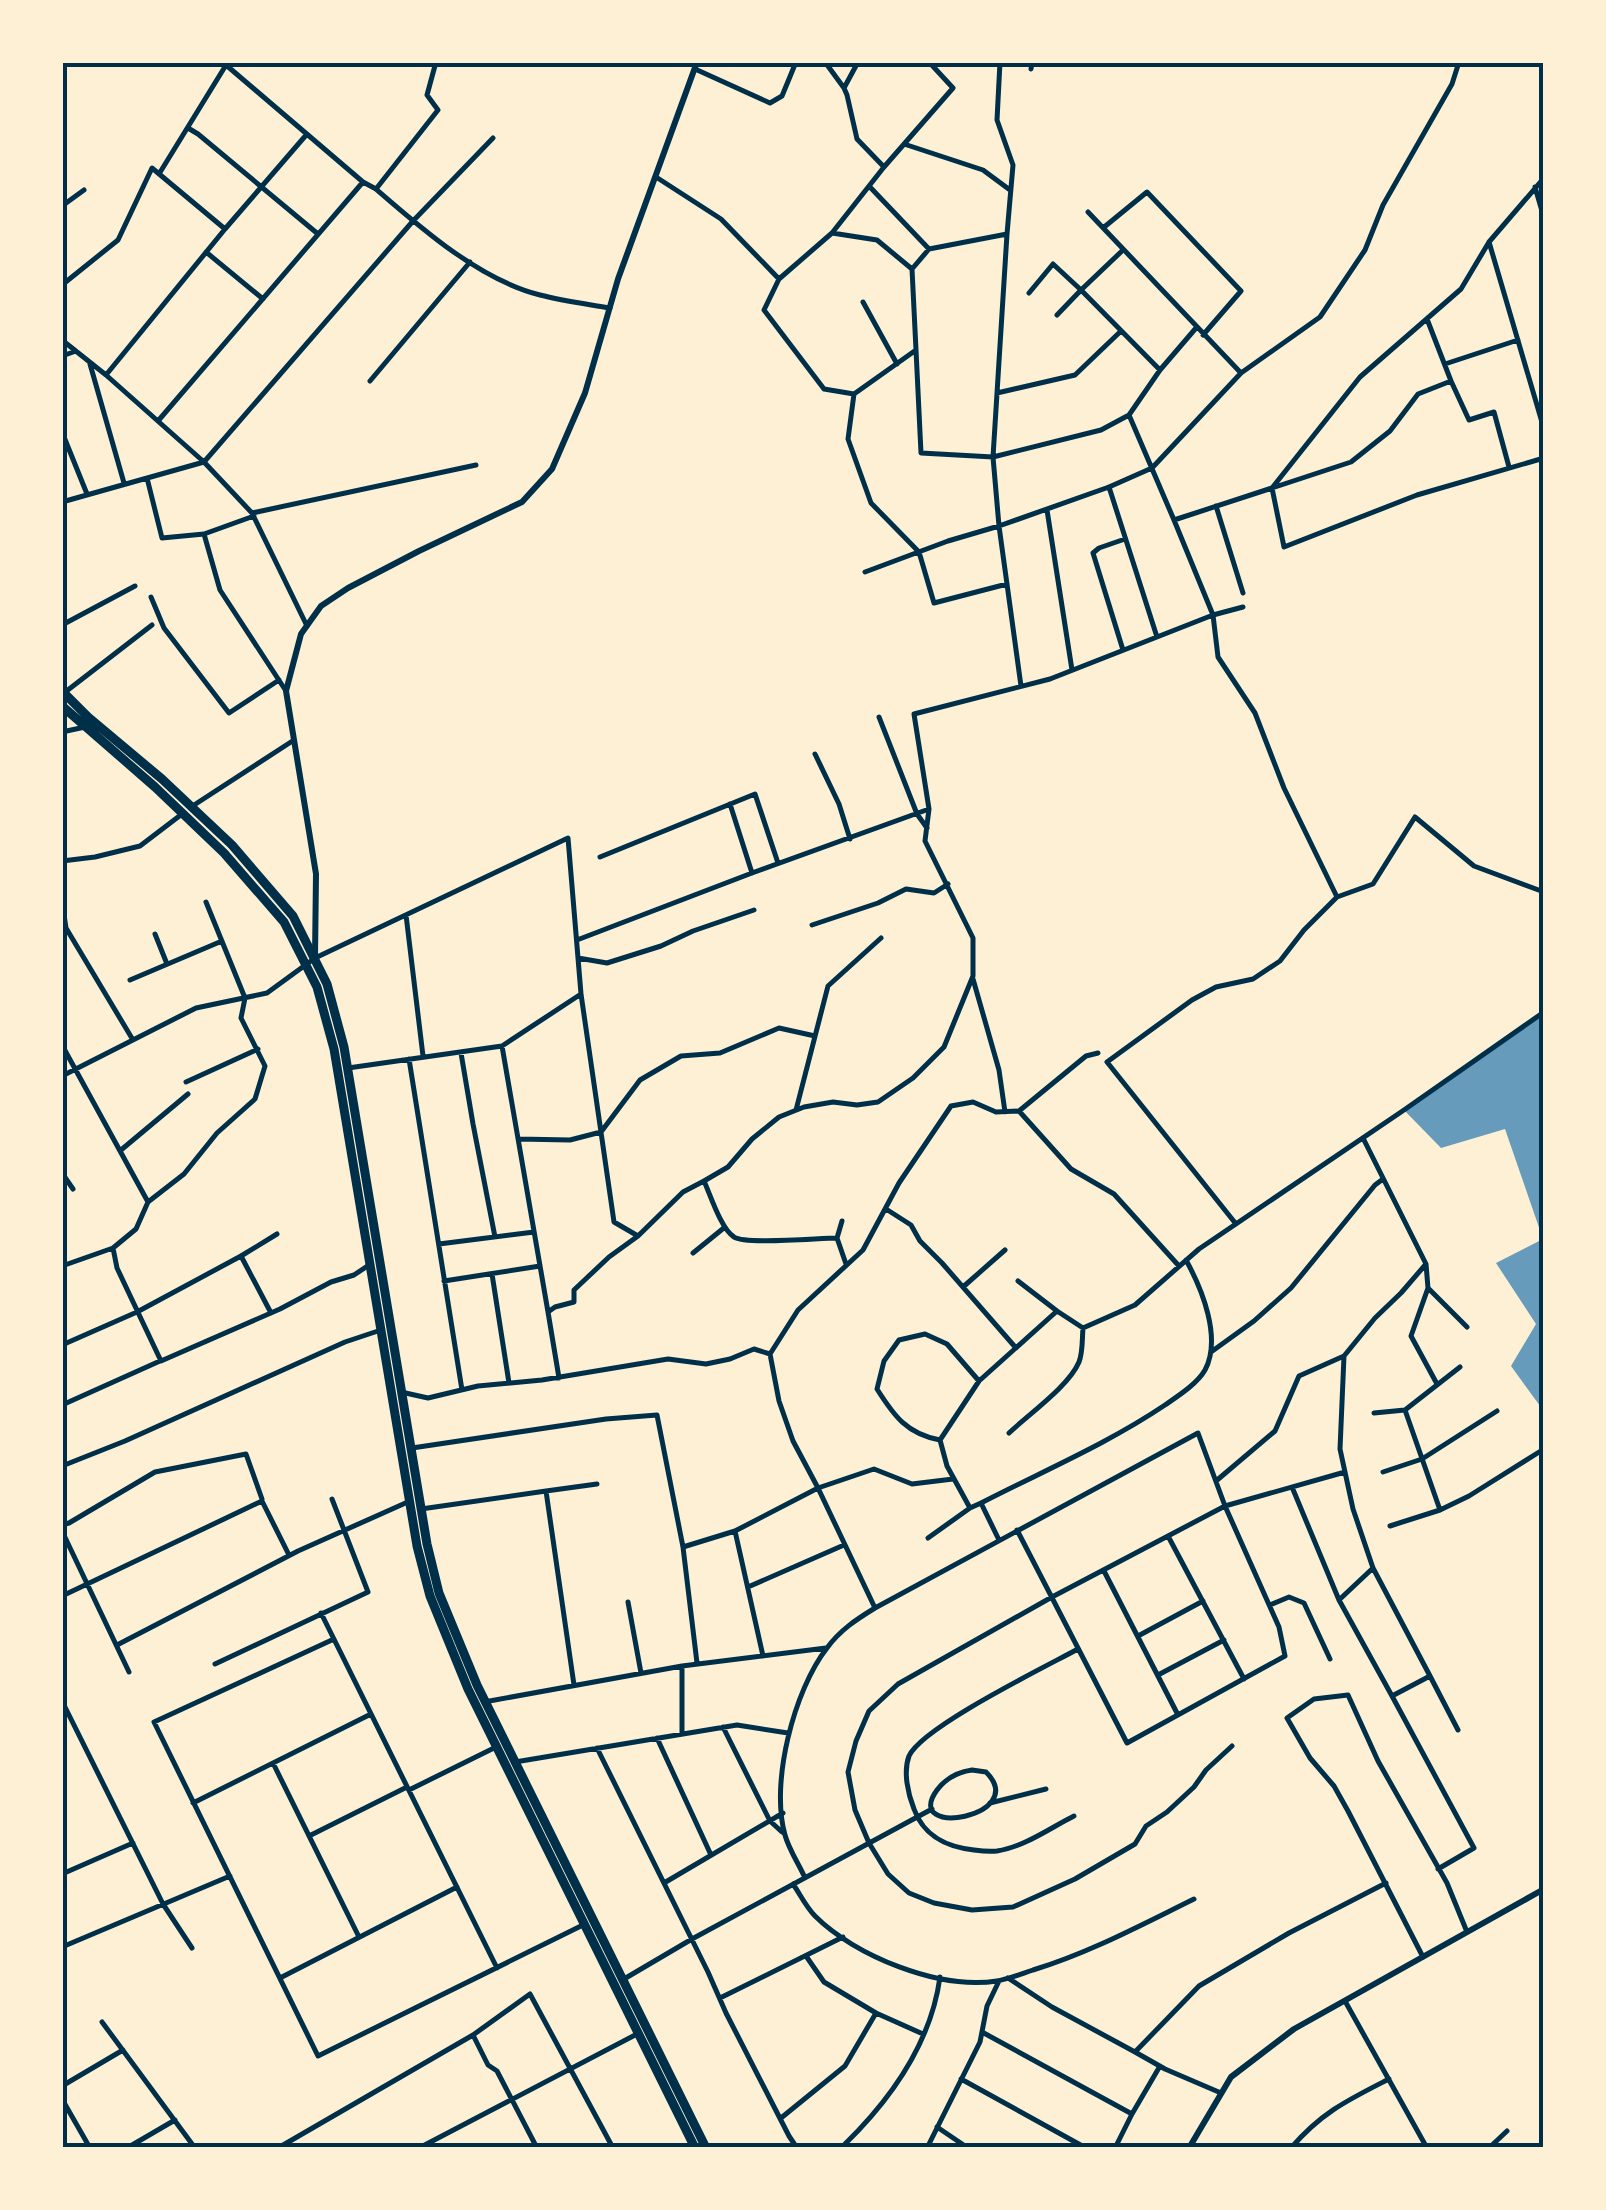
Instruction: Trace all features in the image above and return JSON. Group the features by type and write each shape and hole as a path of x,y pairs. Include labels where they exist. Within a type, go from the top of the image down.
{"highway":[{"path":"63,692 162,779 284,922 327,984 348,1068 415,1507"},
{"path":"62,706 187,811"},
{"path":"311,961 334,1049 382,1330 412,1448 416,1546 430,1596 496,1747 584,1925 706,2148"},
{"path":"480,1703 515,1762 618,1983 637,2034 695,2148"}],"street":[{"path":"376,189 438,110 427,94 436,62"},
{"path":"311,961 316,874 286,691 301,634 321,606 348,588 522,502 552,469 585,393 618,279 696,66 770,102 782,96 796,62"},
{"path":"825,62 848,95 856,139 884,167"},
{"path":"844,88 858,62"},
{"path":"916,350 854,394 824,389 764,310 779,278 832,234 953,88 930,62"},
{"path":"1000,62 998,120 1013,165 993,457 1022,686"},
{"path":"865,572 1047,510 1152,468 1241,373 1320,317 1365,250 1383,205 1452,84 1459,62"},
{"path":"158,174 226,65 363,182 488,274 538,295 610,308"},
{"path":"188,128 318,234"},
{"path":"106,375 307,134"},
{"path":"62,502 204,462 413,221 492,138"},
{"path":"904,144 984,170 1010,190"},
{"path":"62,286 118,240 152,168 225,229"},
{"path":"656,177 721,219 779,278"},
{"path":"1544,178 1489,242 1461,289 1360,376 1272,488 1284,546 1417,496 1544,458"},
{"path":"158,421 363,182"},
{"path":"869,186 930,249"},
{"path":"1536,187 1544,218"},
{"path":"62,206 84,190"},
{"path":"1103,228 1147,192 1241,291 1203,335"},
{"path":"1088,212 1241,373"},
{"path":"832,234 877,240 912,269"},
{"path":"1006,234 930,249 912,269 921,454 993,457 1101,430 1130,415 1160,370 1196,328"},
{"path":"1489,242 1544,429"},
{"path":"1057,315 1124,250"},
{"path":"206,252 262,299"},
{"path":"370,380 470,262"},
{"path":"1029,292 1053,264 1160,370"},
{"path":"863,302 896,364"},
{"path":"1426,319 1469,420 1494,412 1510,468"},
{"path":"997,393 1075,375 1122,331"},
{"path":"62,340 204,462 253,514 307,626"},
{"path":"1445,364 1518,340"},
{"path":"62,356 76,351"},
{"path":"89,361 125,484"},
{"path":"1174,520 1351,462 1390,432 1418,394 1452,381"},
{"path":"854,394 848,440 871,503 919,552 934,603 1008,584"},
{"path":"1130,415 1213,615 1218,657 1255,714 1284,788 1337,898"},
{"path":"62,432 88,495"},
{"path":"147,478 162,538 204,534 253,514 476,465"},
{"path":"1109,487 1157,637"},
{"path":"1216,506 1243,593"},
{"path":"1047,510 1072,670"},
{"path":"204,534 220,590 286,691"},
{"path":"1124,650 1093,553 1126,538"},
{"path":"62,624 135,586"},
{"path":"151,597 164,628 230,713 278,680"},
{"path":"548,1312 574,1302 574,1290 608,1256 638,1236 682,1192 728,1167 778,1117 832,1102 878,1102 913,1078 944,1047 972,976 974,938 925,841 929,810 914,714 1072,670 1243,607"},
{"path":"63,692 152,625"},
{"path":"879,717 917,814 927,828"},
{"path":"62,732 85,728"},
{"path":"62,861 140,846 294,740"},
{"path":"815,754 840,804 850,839"},
{"path":"600,857 755,794 778,864"},
{"path":"730,804 752,872"},
{"path":"576,940 929,810"},
{"path":"1236,1224 1107,1062 1192,1000 1216,987 1252,978 1280,961 1304,930 1337,898 1373,884 1415,818 1474,866 1544,892"},
{"path":"62,1076 196,1008 267,993 311,961 568,838 581,994 614,1222 638,1236"},
{"path":"812,925 878,903 906,888 934,893 948,884"},
{"path":"62,902 66,928 133,1040"},
{"path":"62,1266 112,1248 136,1229 148,1202 184,1174 217,1134 255,1098 265,1066 242,1018 245,998 206,902"},
{"path":"578,958 607,964 754,910"},
{"path":"406,916 423,1058"},
{"path":"155,934 167,964"},
{"path":"796,1110 828,986 880,938"},
{"path":"130,980 222,941"},
{"path":"972,976 999,1070 1006,1112"},
{"path":"348,1068 502,1046 581,994"},
{"path":"1083,1328 1135,1305 1186,1260 1236,1224 1544,1012"},
{"path":"518,1139 570,1140 601,1132 640,1080 681,1056 720,1053 780,1028 815,1036"},
{"path":"62,1044 148,1202"},
{"path":"502,1046 559,1378"},
{"path":"186,1082 258,1049"},
{"path":"461,1052 495,1237"},
{"path":"875,1608 793,1441 778,1401 770,1354 798,1310 863,1250 899,1183 951,1106 974,1102 996,1112 1019,1111 1086,1056 1098,1053"},
{"path":"409,1059 462,1390"},
{"path":"120,1151 188,1094"},
{"path":"1019,1111 1071,1169 1114,1194 1179,1266"},
{"path":"1364,1138 1426,1264 1428,1288 1412,1336 1437,1384"},
{"path":"62,1173 73,1189"},
{"path":"1211,1352 1292,1288 1383,1178"},
{"path":"704,1180 734,1238 751,1242 838,1238"},
{"path":"885,1208 910,1225 1016,1348"},
{"path":"842,1222 838,1238 846,1264"},
{"path":"693,1253 725,1227"},
{"path":"438,1244 534,1232"},
{"path":"62,1345 137,1312 277,1234"},
{"path":"112,1248 117,1268 161,1361"},
{"path":"963,1287 1005,1250"},
{"path":"241,1256 271,1313"},
{"path":"928,1538 970,1508 1134,1426 1204,1372 1211,1352 1208,1312 1186,1260"},
{"path":"62,1405 354,1275 371,1263"},
{"path":"1216,1481 1275,1431 1299,1376 1344,1356 1426,1264"},
{"path":"444,1282 540,1266"},
{"path":"492,1274 509,1383"},
{"path":"1018,1281 1083,1328"},
{"path":"1428,1288 1467,1327"},
{"path":"970,1508 947,1466 940,1440 980,1381 1057,1311"},
{"path":"1009,1432 1064,1384 1080,1360 1083,1328"},
{"path":"62,1466 346,1342 382,1330"},
{"path":"940,1440 922,1436 894,1416 878,1389 884,1362 899,1340 925,1334 947,1344 980,1381"},
{"path":"397,1392 428,1398 668,1359 706,1364 754,1350 770,1354"},
{"path":"1344,1356 1340,1449 1353,1510 1374,1568 1458,1730"},
{"path":"1374,1413 1405,1410 1460,1367"},
{"path":"1405,1410 1440,1510"},
{"path":"1383,1472 1422,1459 1497,1412"},
{"path":"412,1448 658,1415 683,1546 697,1664"},
{"path":"805,1878 784,1834 780,1782 788,1733 810,1676 826,1648 852,1621 999,1540 1198,1433 1225,1506 1280,1627 1285,1656 1127,1744 1018,1530"},
{"path":"1390,1526 1469,1496 1544,1449"},
{"path":"129,1672 62,1528 155,1472 246,1454 262,1500 290,1556"},
{"path":"683,1546 736,1531 818,1488 874,1469 912,1484 954,1478"},
{"path":"1232,1746 1194,1787 1146,1826 1135,1844 1075,1879 1012,1907 972,1910 934,1903 909,1893 888,1874 855,1810 848,1772 869,1711 898,1684 1225,1506 1345,1472"},
{"path":"117,1645 342,1530 415,1507 597,1484"},
{"path":"1292,1487 1339,1600 1474,1848 1438,1868"},
{"path":"546,1491 574,1685"},
{"path":"62,1596 262,1500"},
{"path":"214,1664 368,1592 332,1500"},
{"path":"981,1503 999,1540"},
{"path":"736,1531 763,1656"},
{"path":"1168,1536 1244,1679"},
{"path":"748,1587 844,1545"},
{"path":"1339,1600 1374,1568"},
{"path":"1104,1570 1178,1715"},
{"path":"1270,1605 1290,1597 1304,1602 1330,1659"},
{"path":"1138,1636 1203,1600"},
{"path":"628,1602 642,1673"},
{"path":"322,1614 497,1968"},
{"path":"334,1639 154,1722 318,2056 584,1925"},
{"path":"1158,1675 1224,1640"},
{"path":"480,1703 682,1666 826,1648"},
{"path":"1074,1816 994,1852 954,1848 931,1836 916,1818 906,1773 909,1757 936,1728 1078,1648"},
{"path":"682,1666 682,1734"},
{"path":"1392,1696 1430,1676"},
{"path":"1422,1957 1334,1786 1310,1758 1287,1718 1314,1700 1348,1695 1467,1932"},
{"path":"62,1701 164,1904 192,1948"},
{"path":"193,1803 371,1714"},
{"path":"515,1762 738,1725 788,1733"},
{"path":"722,1728 770,1821 784,1834"},
{"path":"657,1738 711,1855"},
{"path":"310,1836 496,1747"},
{"path":"598,1748 798,2148"},
{"path":"274,1762 359,1937"},
{"path":"990,1803 996,1792 995,1780 986,1772 972,1770 960,1772 938,1788 932,1809 944,1820 958,1820 990,1803 1046,1789"},
{"path":"618,1983 932,1809"},
{"path":"664,1883 782,1814"},
{"path":"62,1874 133,1843"},
{"path":"62,1947 230,1876"},
{"path":"1135,2052 1200,1986 1288,1933 1386,1883"},
{"path":"793,1884 814,1915 866,1953 914,1973 974,1983 999,1981 1053,1964 1194,1899"},
{"path":"280,1978 457,1887"},
{"path":"1189,2148 1231,2077 1294,2029 1544,1888"},
{"path":"720,1998 843,1937"},
{"path":"806,1956 824,1982 876,2013 923,2034"},
{"path":"846,2146 904,2075 923,2034 940,1977"},
{"path":"1008,1978 1052,2008 1160,2066 1221,2093"},
{"path":"927,2148 980,2042 987,2006 999,1981"},
{"path":"282,2146 472,2034 530,1994 613,2148"},
{"path":"1345,2000 1427,2148"},
{"path":"781,2118 845,2066 876,2013"},
{"path":"102,2022 195,2148"},
{"path":"982,2032 1132,2114"},
{"path":"472,2034 488,2064 497,2071 537,2148"},
{"path":"419,2148 637,2034"},
{"path":"62,2086 123,2050"},
{"path":"1115,2148 1160,2066"},
{"path":"961,2079 1086,2148"},
{"path":"1291,2148 1314,2122 1389,2079"},
{"path":"62,2099 90,2148"},
{"path":"127,2148 175,2120"},
{"path":"937,2127 968,2148"},
{"path":"1489,2148 1508,2132"}],"water":[{"path":"1543,1011 1543,1239 1505,1129 1441,1148 1404,1110"},
{"path":"1543,1239 1543,1410 1511,1366 1536,1324 1496,1263"}]}
